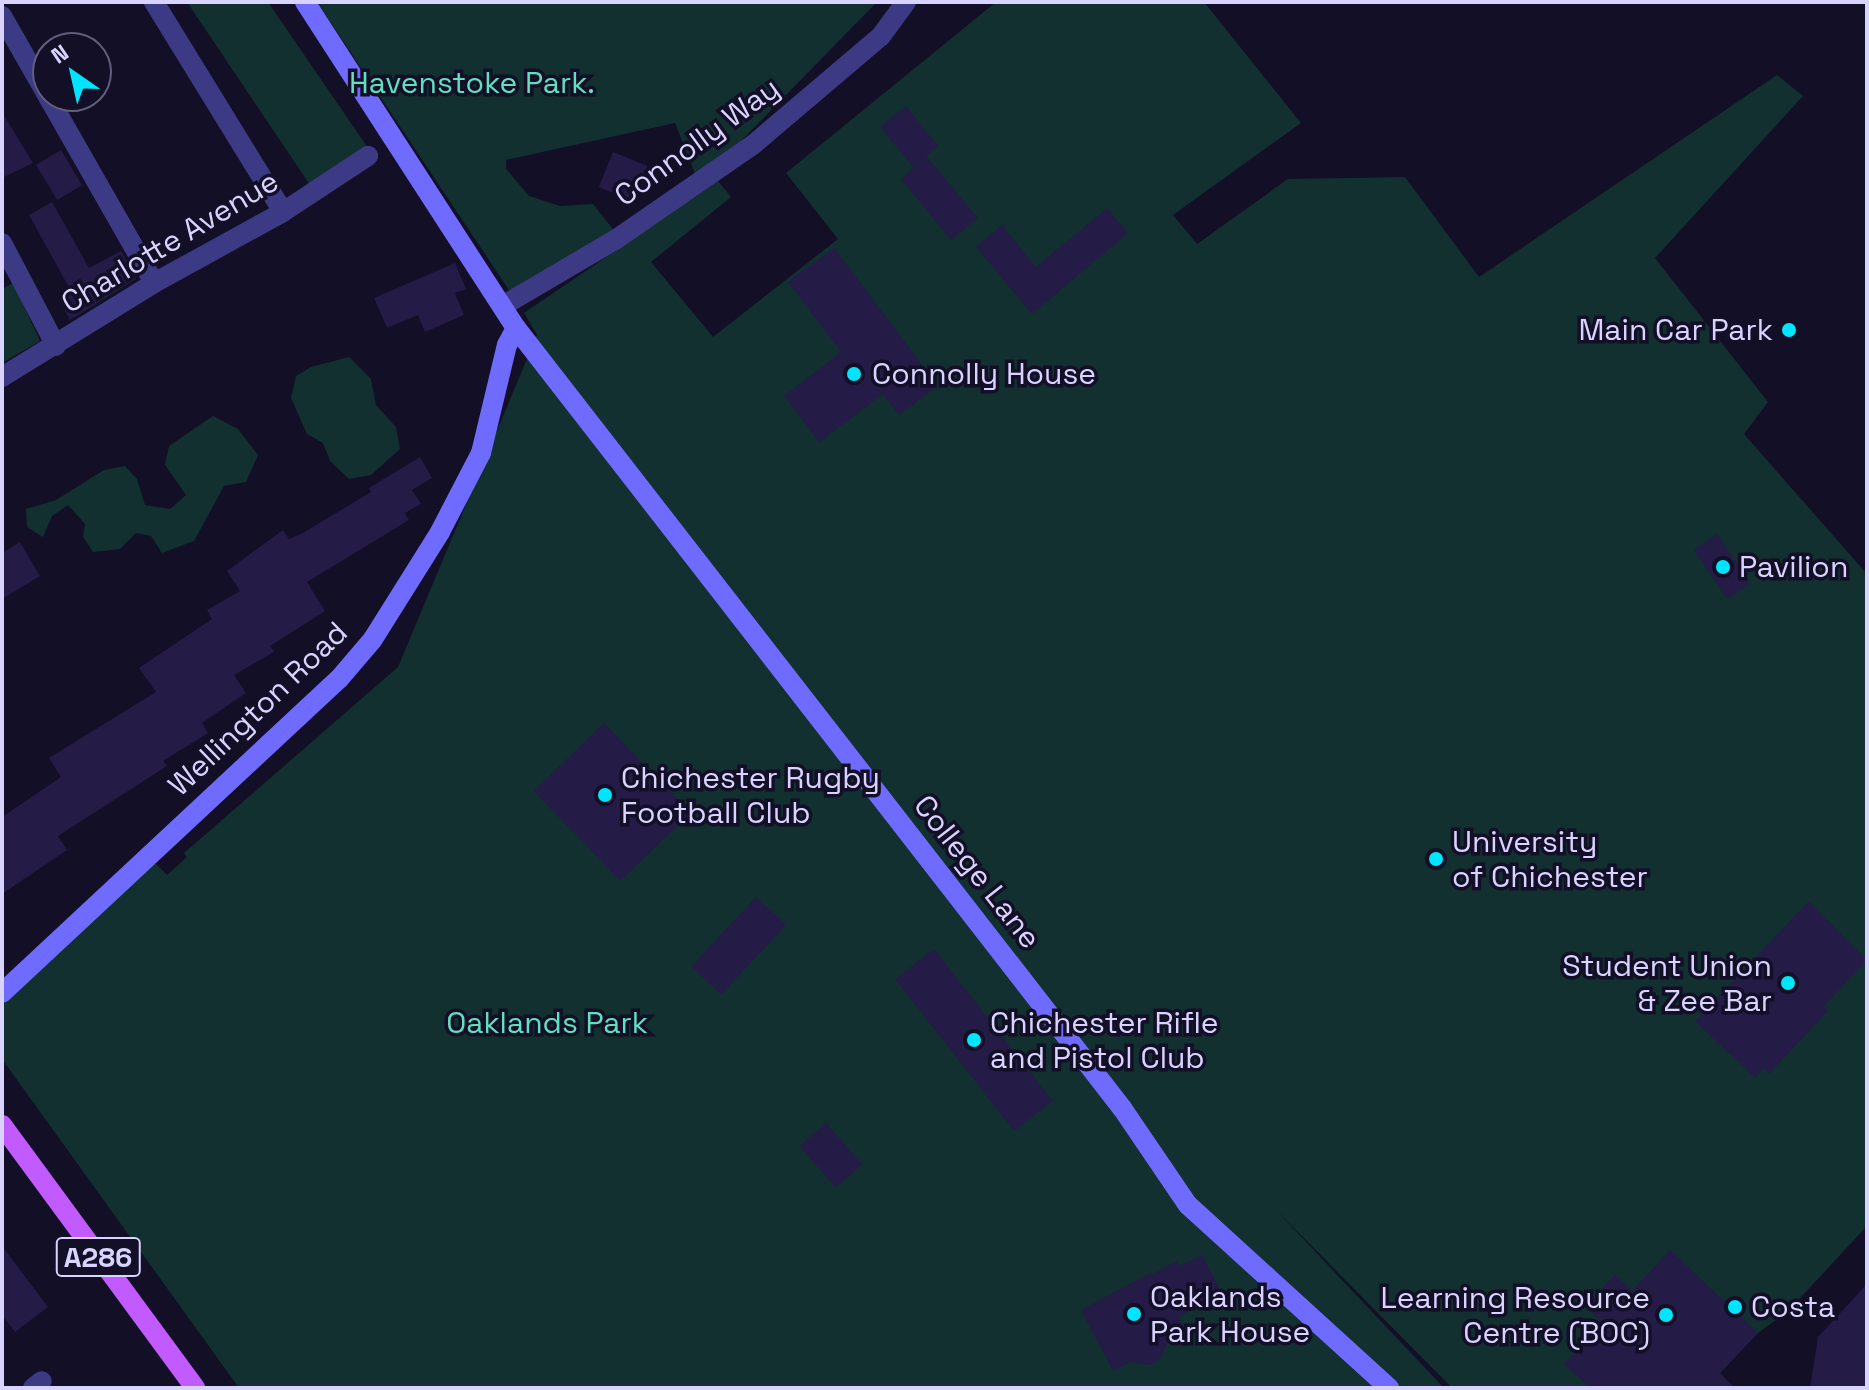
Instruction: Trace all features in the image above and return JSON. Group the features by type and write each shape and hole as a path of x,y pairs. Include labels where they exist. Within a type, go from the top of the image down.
{"main road":[{"name":"A286","path":"2,1125 195,1388"}],"street":[{"path":"154,2 283,212"},
{"name":"College Lane","path":"305,2 504,305 516,328 1122,1108 1188,1205 1389,1388"},
{"name":"Connolly Way","path":"504,305 615,240 754,144 881,36 906,2"},
{"path":"2,16 154,283"},
{"name":"Charlotte Avenue","path":"2,377 154,283 283,212 368,156"},
{"path":"2,243 56,346"},
{"name":"Wellington Road","path":"2,993 339,679 373,639 440,532 481,453 507,345 516,328"}],"green space":[{"path":"187,2 268,2 368,148 310,185"},
{"name":"Havenstoke Park.","path":"317,2 877,2 699,184 675,123 506,160 506,169 529,196 560,206 593,204 619,237 517,302"},
{"name":"Oaklands Park","path":"996,2 1204,2 1301,123 1173,215 1197,244 1288,179 1405,177 1479,277 1777,75 1803,96 1655,258 1768,402 1744,434 1867,574 1867,1226 1789,1310 1758,1333 1720,1373 1726,1379 1717,1388 1452,1388 1276,1210 1444,1388 239,1388 2,1059 2,998 151,859 167,875 187,857 184,853 398,667 537,335 524,313 718,181 731,197 651,262 713,337 838,239 786,173"},
{"path":"13,283 40,341 2,363 2,289"},
{"path":"349,357 371,379 376,405 396,427 400,449 371,475 349,479 330,461 323,443 307,434 291,398 296,376 311,367"},
{"path":"213,416 238,429 258,455 246,482 224,486 194,541 162,553 151,536 136,533 120,549 93,552 83,537 85,524 68,505 52,516 43,537 27,527 26,509 56,500 104,470 125,466 137,479 145,505 170,509 186,495 165,465 169,446"}],"building":[{"path":"906,106 938,146 926,156 978,218 951,240 901,179 925,157 913,167 880,127"},
{"path":"2,112 33,163 2,178"},
{"path":"61,150 82,185 57,200 36,165"},
{"path":"613,152 647,166 633,201 599,187"},
{"path":"52,202 89,268 121,251 136,279 70,320 59,300 72,293 29,215"},
{"path":"1107,208 1128,233 1032,314 976,247 1002,225 1036,267"},
{"path":"834,248 938,386 899,415 883,394 819,442 784,396 841,352 788,282"},
{"path":"455,263 466,289 455,293 464,315 425,332 418,315 387,328 374,298"},
{"path":"420,457 432,478 412,490 421,504 405,513 409,520 307,582 325,611 270,646 274,652 234,675 246,693 202,723 208,733 163,761 167,766 58,836 67,850 2,894 2,817 61,777 49,758 156,692 139,668 212,619 207,610 240,591 227,571 283,530 289,539 303,533 371,492 369,488"},
{"name":"Pavilion","path":"1717,534 1751,584 1727,599 1694,550"},
{"path":"20,542 40,576 2,599 2,553"},
{"path":"604,723 691,813 620,881 534,791"},
{"path":"756,897 786,925 721,994 691,966"},
{"name":"Student Union & Zee Bar","path":"1809,901 1867,960 1823,1007 1828,1011 1769,1074 1764,1068 1755,1078 1695,1021"},
{"name":"Chichester Rifle and Pistol Club","path":"934,949 1053,1101 1014,1131 895,979"},
{"path":"826,1123 862,1165 836,1187 800,1146"},
{"path":"2,1246 48,1307 15,1332 2,1315"},
{"name":"Learning Resource Centre (BOC)","path":"1670,1250 1758,1333 1719,1373 1735,1388 1590,1388 1564,1364 1602,1322 1585,1307 1615,1275 1632,1291"},
{"name":"Oaklands Park House","path":"1202,1255 1222,1294 1178,1317 1186,1332 1168,1341 1160,1359 1150,1365 1130,1362 1113,1371 1081,1310 1150,1273 1177,1261 1180,1266"},
{"path":"1867,1284 1867,1388 1810,1388 1818,1337"}],"place":[{"name":"Main Car Park","path":"1789,330"},
{"name":"Connolly House","path":"854,374"},
{"name":"Pavilion","path":"1723,567"},
{"name":"Chichester Rugby Football Club","path":"605,795"},
{"name":"University of Chichester","path":"1436,859"},
{"name":"Student Union & Zee Bar","path":"1788,983"},
{"name":"Chichester Rifle and Pistol Club","path":"974,1040"},
{"name":"Costa","path":"1735,1307"},
{"name":"Oaklands Park House","path":"1134,1314"},
{"name":"Learning Resource Centre (BOC)","path":"1666,1315"}]}
